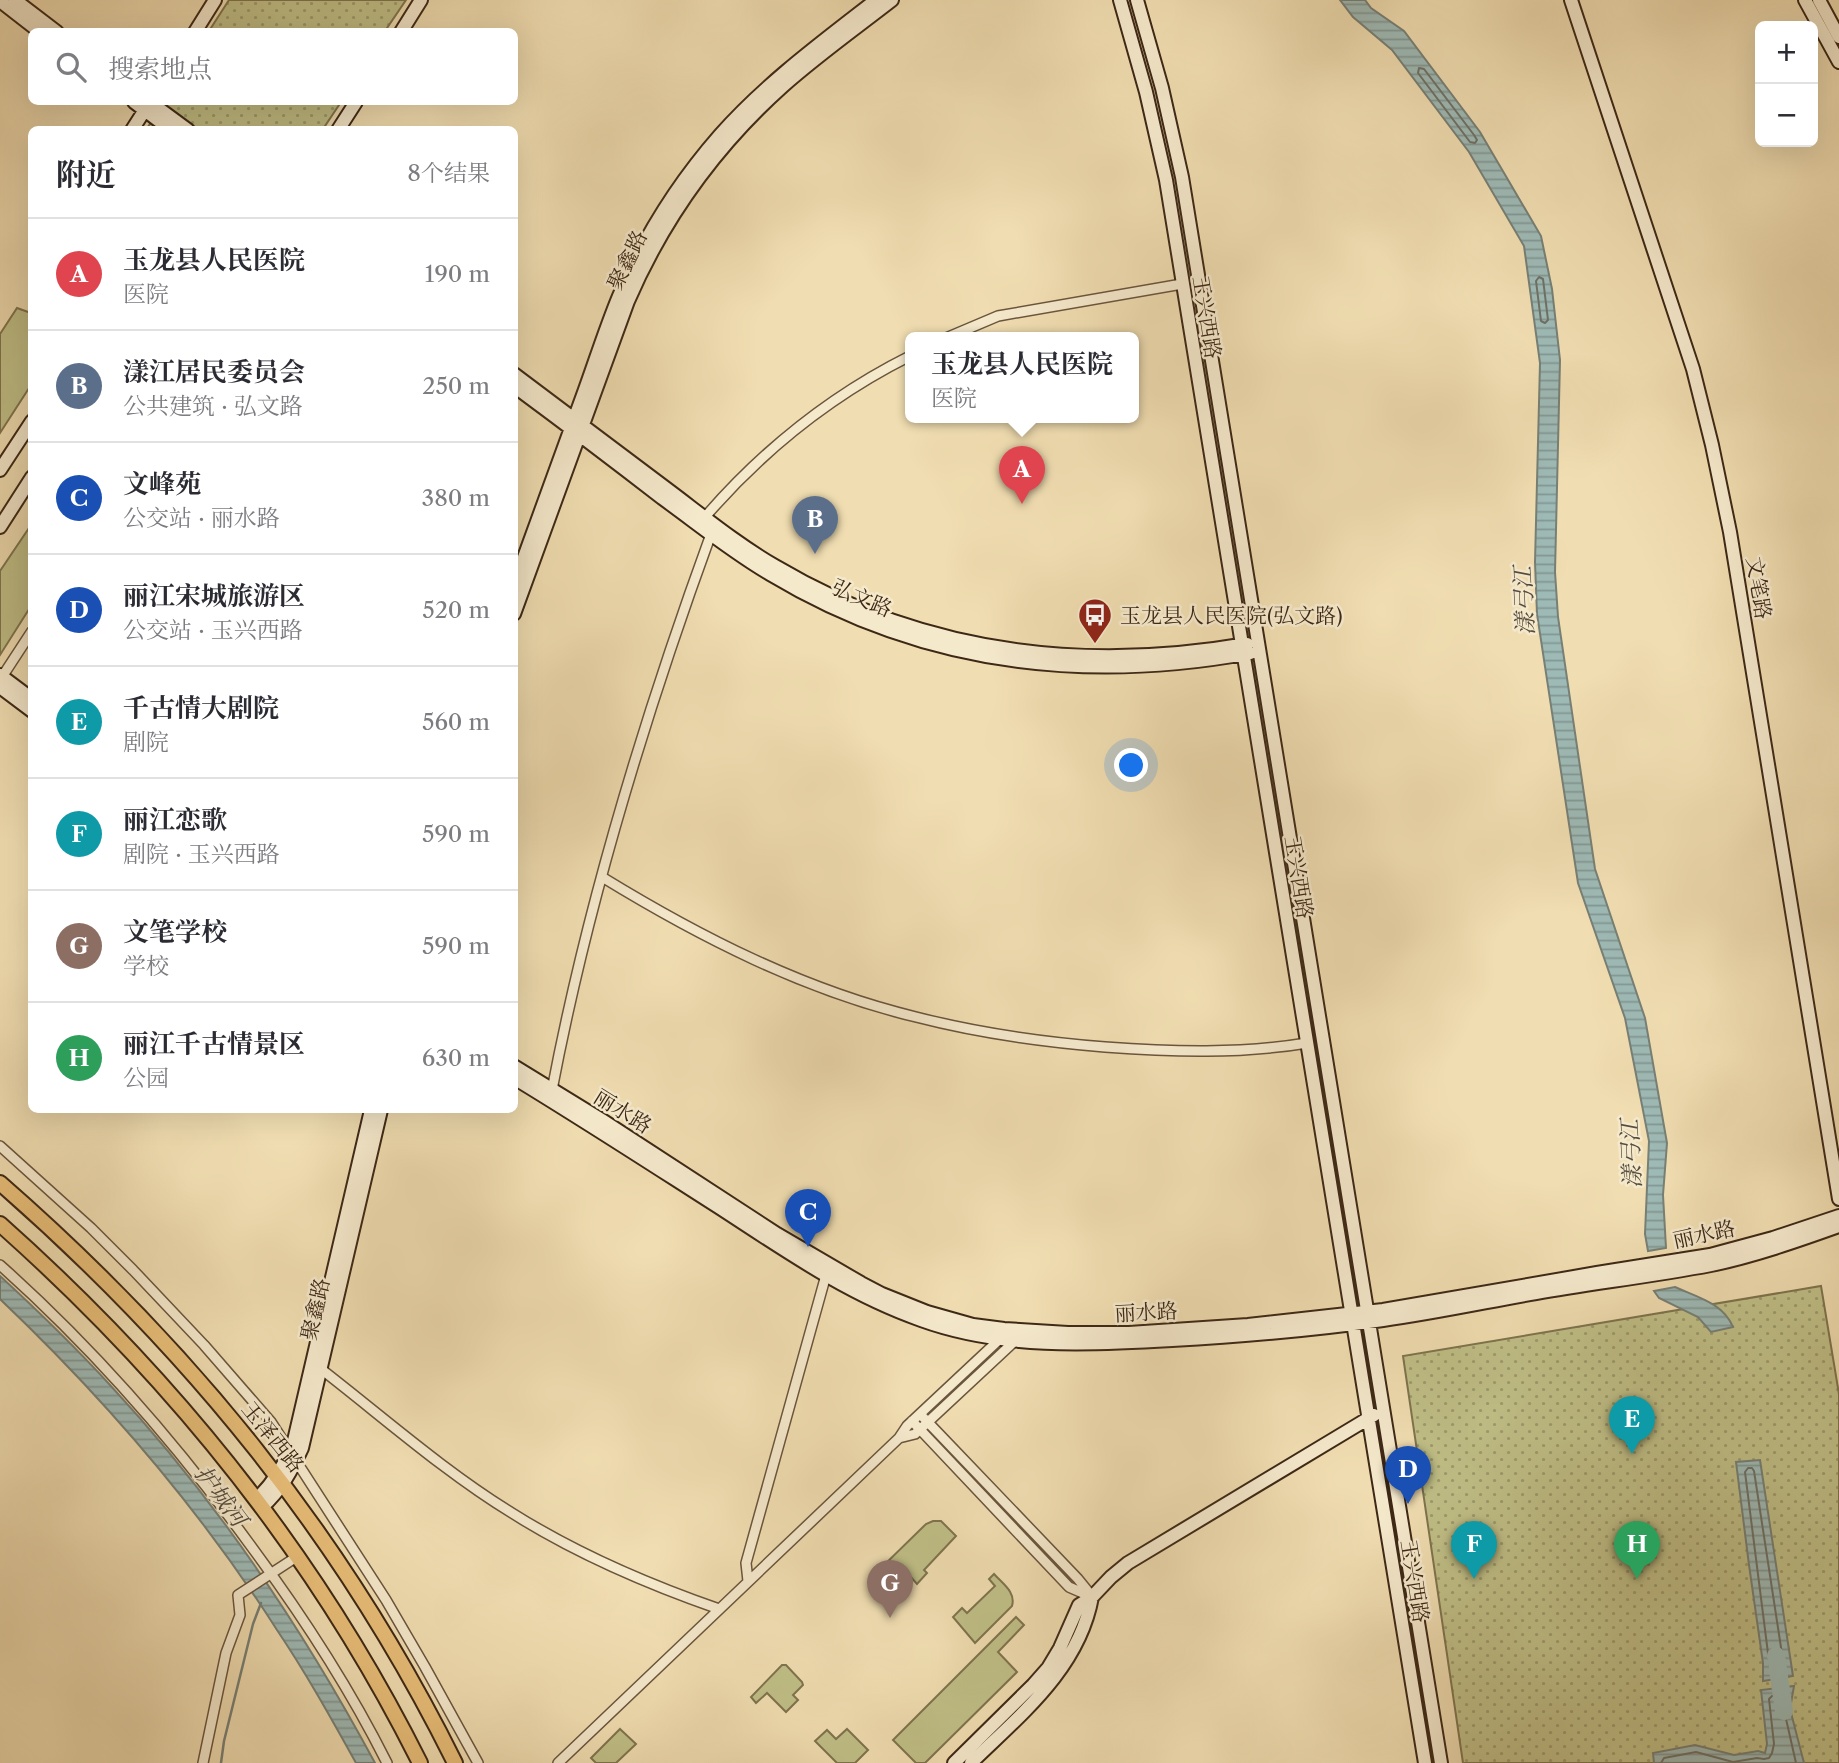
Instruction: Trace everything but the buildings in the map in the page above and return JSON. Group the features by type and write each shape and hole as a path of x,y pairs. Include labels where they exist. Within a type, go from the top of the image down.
{"main road":[{"name":"玉泽西路","path":"0,1183 61,1238 138,1314 211,1394 280,1479 330,1548 377,1622 454,1763"},
{"path":"0,1224 78,1298 152,1375 219,1451 298,1556 351,1638 420,1763"}],"street":[{"path":"15,0 52,28"},
{"path":"198,28 215,0"},
{"path":"404,28 421,0"},
{"name":"聚鑫路","path":"518,602 610,319 653,228 685,180 720,136 756,98 793,64 876,0"},
{"name":"聚鑫路","path":"518,575 638,279 662,233 693,185 727,143 781,88 892,0"},
{"name":"玉兴西路","path":"1120,0 1146,92 1166,180 1424,1763"},
{"name":"玉兴西路","path":"1137,0 1162,88 1182,177 1441,1763"},
{"name":"文笔路","path":"1571,0 1693,369 1715,458 1738,580 1839,1199"},
{"path":"1805,0 1839,62"},
{"path":"1819,0 1839,37"},
{"path":"0,1 35,28"},
{"path":"134,126 144,105"},
{"path":"147,105 168,126"},
{"path":"148,105 182,126"},
{"path":"341,126 354,105"},
{"path":"960,332 998,316 1182,284"},
{"path":"705,517 747,472 792,431 842,394 905,359"},
{"name":"弘文路","path":"518,377 711,534 768,573 838,610 892,632 977,655 1043,664 1111,667 1177,664 1258,647"},
{"name":"弘文路","path":"518,389 577,427 762,558 816,589 878,616 951,639 1011,650 1099,657 1242,650"},
{"path":"0,470 28,427"},
{"path":"0,527 28,483"},
{"path":"552,1090 570,1001 602,877 663,669 711,534"},
{"path":"1,680 28,637"},
{"path":"1,680 28,697"},
{"path":"1,680 28,707"},
{"path":"602,877 661,912 748,957 842,995 915,1017 1035,1040 1123,1048 1248,1050 1307,1043"},
{"name":"丽水路","path":"518,1069 777,1234 861,1283 904,1303 950,1319 1013,1335"},
{"name":"丽水路","path":"518,1080 826,1275 878,1303 923,1321 971,1335 1129,1333 1369,1317 1712,1264 1839,1226"},
{"name":"聚鑫路","path":"293,1457 370,1113"},
{"name":"聚鑫路","path":"259,1503 302,1448 380,1113"},
{"path":"0,1146 90,1228 169,1307 271,1422 386,1600 478,1763"},
{"name":"丽水路","path":"1369,1317 1710,1255 1839,1216"},
{"path":"0,1265 61,1321 118,1382 204,1483 331,1663 387,1763"},
{"path":"748,1581 746,1563 826,1275"},
{"path":"558,1763 899,1438 912,1421 1013,1335"},
{"path":"899,1438 915,1434 1013,1335"},
{"path":"321,1369 459,1477 528,1524 615,1569 719,1609"},
{"path":"954,1763 1041,1677 1060,1648 1079,1605 1092,1597 1128,1563 1384,1409"},
{"path":"920,1414 1078,1579 1092,1597 1090,1610 1058,1675 971,1763"},
{"path":"912,1421 1069,1587 1092,1597"},
{"path":"203,1763 226,1653 240,1615 238,1595 298,1556"}],"shaded area":[{"path":"229,0 406,0 387,28 211,28"},
{"path":"162,105 339,105 325,126 149,126"},
{"path":"17,308 28,312 28,390 0,433 0,334"},
{"path":"28,529 28,611 0,655 0,571"},
{"path":"1821,1286 1839,1394 1839,1763 1463,1763 1403,1356"},
{"path":"941,1521 956,1536 924,1570 927,1573 917,1584 894,1562 885,1571 882,1567 926,1524"},
{"path":"994,1574 1010,1592 1012,1606 975,1643 953,1617 962,1608 967,1613 995,1586 989,1579"},
{"path":"1016,1617 1024,1625 998,1652 1017,1672 925,1763 916,1763 893,1740"},
{"path":"782,1665 786,1665 803,1685 793,1695 798,1700 786,1712 767,1693 756,1703 751,1697"},
{"path":"620,1729 636,1744 616,1763 596,1763 591,1758"},
{"path":"847,1729 868,1750 855,1763 837,1763 815,1741 827,1730 836,1739"}],"water":[{"path":"1340,0 1365,0 1371,8 1404,31 1480,132 1541,236 1552,289 1560,360 1555,572 1558,617 1595,869 1645,1018 1667,1143 1663,1195 1666,1248 1648,1251 1645,1234 1649,1141 1625,1018 1578,883 1537,614 1535,562 1540,363 1524,246 1469,152 1392,50 1353,17"},
{"path":"0,1276 110,1385 149,1428 221,1518 318,1662 375,1763 356,1763 298,1663 216,1541 149,1456 77,1376 0,1299"},
{"path":"1675,1287 1716,1306 1733,1327 1711,1332 1698,1317 1659,1298 1654,1291"},
{"path":"1760,1460 1793,1676 1763,1681 1763,1663 1736,1462"},
{"path":"1794,1686 1790,1709 1804,1763 1654,1763 1653,1753 1695,1745 1734,1755 1758,1751 1765,1753 1767,1744 1761,1690"}],"waterway":[{"path":"221,1763 253,1624 261,1603"},
{"name":"漾弓江","path":"1776,1656 1784,1711"}],"place":[{"name":"玉龙县人民医院","path":"1022,504"},
{"name":"漾江居民委员会","path":"815,554"},
{"name":"玉龙县人民医院(弘文路)","path":"1095,645"},
{"name":"文峰苑","path":"808,1247"},
{"name":"千古情大剧院","path":"1632,1454"},
{"name":"丽江宋城旅游区","path":"1408,1504"},
{"name":"丽江恋歌","path":"1474,1579"},
{"name":"丽江千古情景区","path":"1637,1579"},
{"name":"文笔学校","path":"890,1618"}],"water label":[{"name":"护城河","path":"221,1496"}]}
